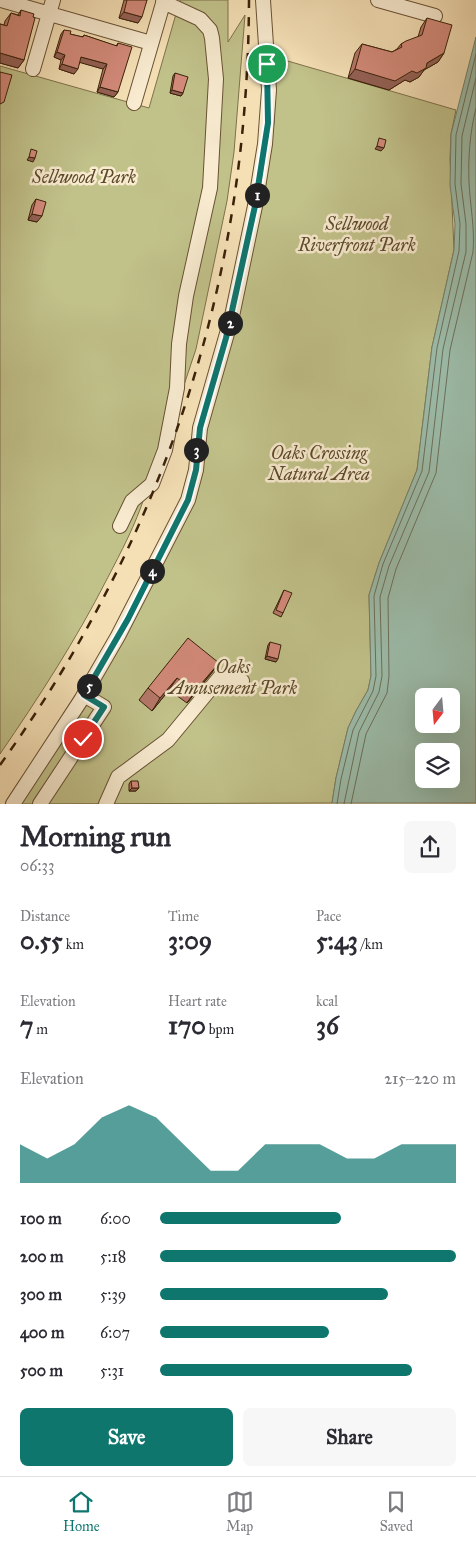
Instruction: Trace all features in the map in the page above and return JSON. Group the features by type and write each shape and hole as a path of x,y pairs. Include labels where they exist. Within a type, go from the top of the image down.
{"street":[{"path":"1,0 51,7 151,43"},
{"path":"13,804 84,695 128,619 177,525 192,485 199,434 230,323 255,206 265,144 269,96 263,0"},
{"path":"378,0 435,16"},
{"path":"120,526 132,502 152,484 164,450 177,388 179,344 186,296 210,188 216,79 210,30 200,19 163,1 134,103"},
{"path":"33,69 51,7"},
{"path":"106,804 118,777 168,740 220,677 231,676 242,681"},
{"path":"40,804 104,707 84,695"}],"green space":[{"name":"Sellwood Park","path":"180,0 228,0 228,42 245,15 234,152 227,201 196,349 156,469 133,495 116,533 124,526 145,495 128,538 70,646 0,754 0,66 149,108"},
{"path":"274,57 456,110 451,134 450,159 454,250 432,347 417,470 379,563 369,595 371,676 368,690 348,728 332,803 6,804 113,636 201,461 210,411 232,340 263,203 274,123"}],"water":[{"path":"476,37 476,803 332,803 348,728 368,690 371,676 369,595 379,563 417,470 432,347 454,250 455,224 450,185 451,134"}],"building":[{"path":"127,0 147,0 142,17 124,12"},
{"path":"21,10 34,14 33,17 35,18 24,60 0,53 0,24 7,26 11,13 20,16"},
{"path":"427,18 452,25 444,53 427,63 426,68 417,73 412,71 395,81 355,69 362,44 392,52 402,47 401,44 406,41 422,35"},
{"path":"64,30 71,31 70,34 83,37 84,35 117,46 118,43 132,47 118,92 100,87 107,64 81,57 78,69 62,64 65,55 57,52"},
{"path":"0,72 12,75 4,102 0,104"},
{"path":"175,73 188,77 183,93 172,90"},
{"path":"379,138 386,140 384,148 377,146"},
{"path":"31,149 37,151 35,158 29,157"},
{"path":"36,199 46,202 42,216 32,214"},
{"path":"284,590 292,593 283,613 276,610"},
{"path":"188,638 219,663 195,691 177,678 160,698 148,688"},
{"path":"270,642 281,645 278,659 267,656"},
{"path":"131,781 138,781 139,788 132,788"}],"railway":[{"path":"0,765 58,678 108,588 151,496 186,402 213,306 233,207 245,105 249,0"}],"route":[{"path":"83,739 104,707 84,695 128,619 188,500 196,470 200,428 232,316 255,206 268,123 269,90 267,64"}],"park label":[{"name":"Sellwood Riverfront Park","path":"357,234"},
{"name":"Oaks Crossing Natural Area","path":"319,463"},
{"name":"Oaks Amusement Park","path":"233,678"}]}
